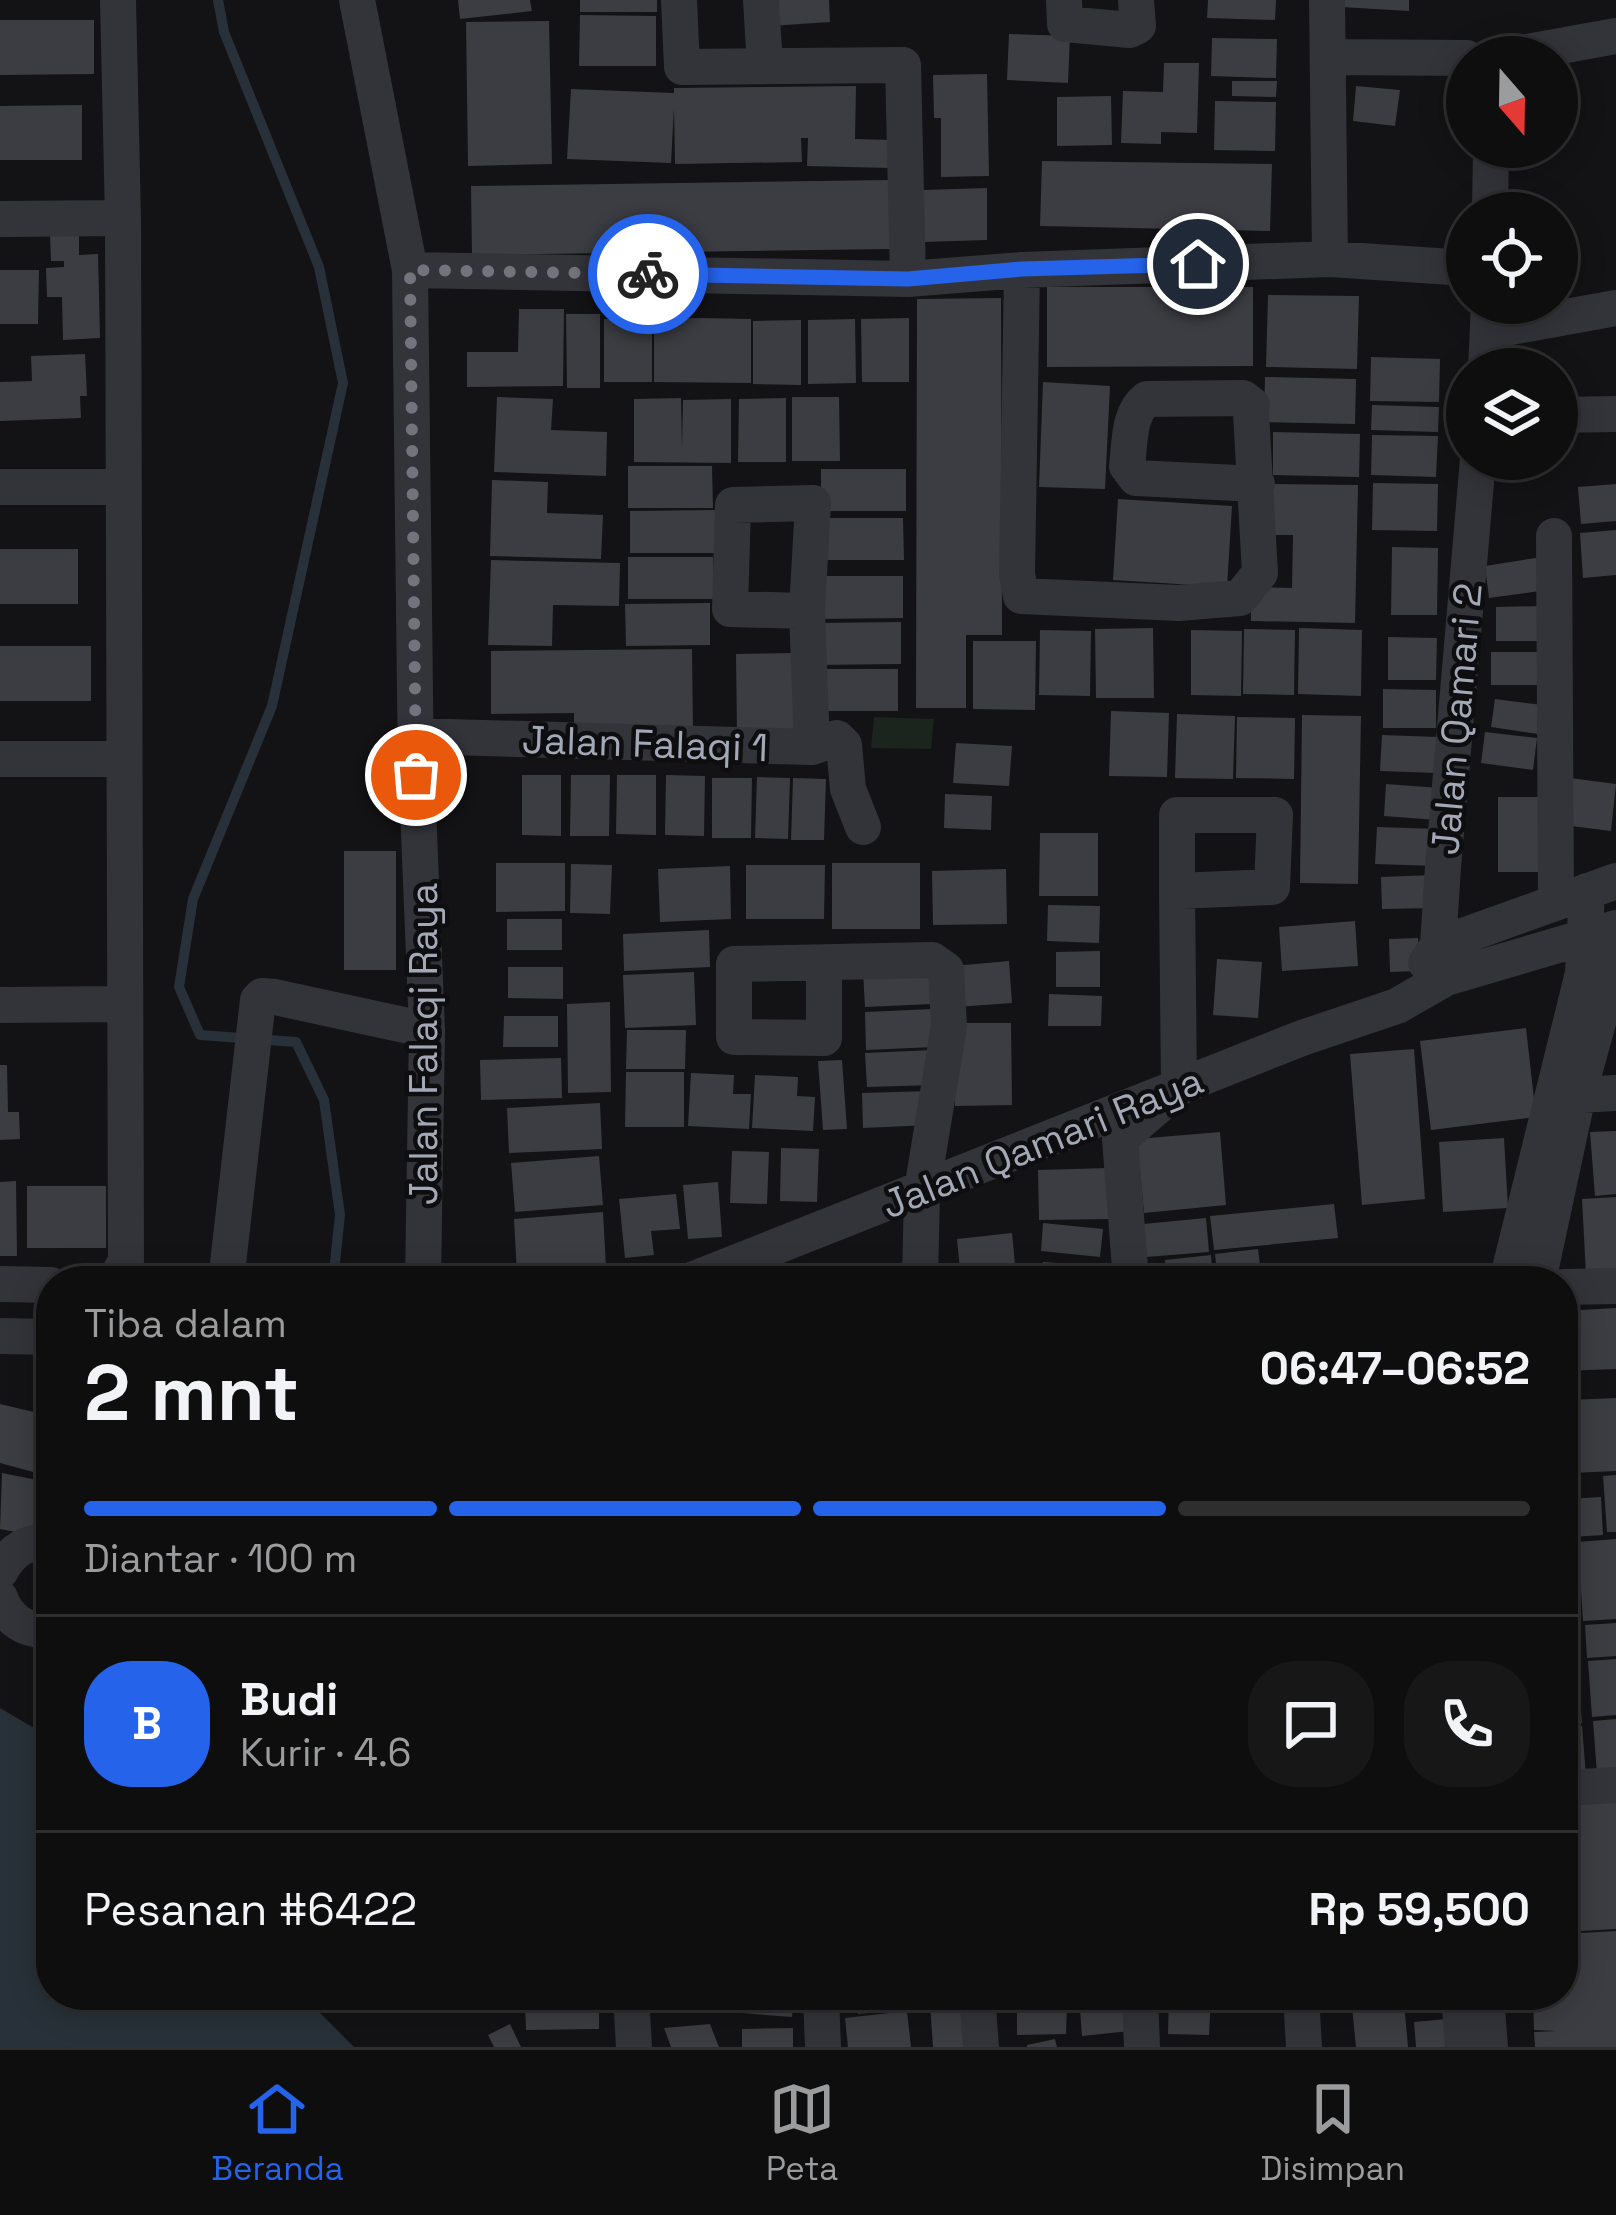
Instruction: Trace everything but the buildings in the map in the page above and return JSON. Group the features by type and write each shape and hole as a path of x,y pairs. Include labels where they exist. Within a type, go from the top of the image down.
{"street":[{"path":"118,0 124,1266"},
{"name":"Jalan Falaqi Raya","path":"357,0 410,270 413,736 427,1030 423,1266"},
{"path":"679,0 682,67 903,65 908,279"},
{"path":"760,0 765,66"},
{"path":"1064,0 1065,24 1130,30 1138,26 1136,0"},
{"path":"1327,0 1330,259"},
{"path":"1578,43 1616,36"},
{"path":"1330,57 1446,58"},
{"path":"0,219 122,218"},
{"path":"410,270 908,279 1022,269 1330,259 1446,267"},
{"path":"1022,269 1017,574 1021,596 1178,603 1240,598 1260,573 1257,484"},
{"path":"1578,311 1616,308"},
{"path":"1578,415 1616,414"},
{"name":"Jalan Qamari 2","path":"1442,962 1476,480"},
{"path":"0,488 122,487"},
{"path":"1541,1266 1606,940 1586,891 1554,536"},
{"name":"Jalan Falaqi 1","path":"413,736 812,748 807,611"},
{"path":"812,748 837,738 844,745 848,789 863,827"},
{"path":"0,759 122,759"},
{"path":"1130,1266 1120,1139 1179,1088 1177,891"},
{"path":"1442,962 1586,891"},
{"path":"1442,962 1606,940"},
{"path":"1511,1266 1583,973 1606,940"},
{"path":"824,964 932,960 946,970 949,1026 922,1190 920,1266"},
{"name":"Jalan Qamari Raya","path":"727,1266 1302,1038 1397,1006 1442,962"},
{"path":"228,1266 258,1000 275,997 427,1030"},
{"path":"0,1005 122,1004"},
{"path":"1578,1095 1616,1093"},
{"path":"0,1285 36,1285"},
{"path":"1578,1287 1616,1286"},
{"path":"0,1336 36,1337"},
{"path":"0,1571 10,1556 24,1546 36,1545"},
{"path":"0,1598 11,1618 36,1628"},
{"path":"1578,1787 1616,1785"},
{"path":"632,2010 634,2047"},
{"path":"822,2010 823,2047"},
{"path":"978,2010 981,2047"},
{"path":"1141,2010 1142,2047"},
{"path":"1302,2010 1304,2047"},
{"path":"1460,2010 1462,2047"},
{"path":"1487,2010 1490,2047"}],"shaded area":[{"path":"874,717 934,719 931,749 871,748"},
{"path":"0,1708 36,1729 36,2010 317,2010 354,2047 0,2047"}],"waterway":[{"path":"218,0 224,32 319,267 343,383 272,706 193,899 179,987 200,1035 296,1042 324,1100 340,1215 335,1266"}],"way so far":[{"path":"416,775 410,270 648,274"}],"route":[{"path":"648,274 908,279 1022,269 1198,264"}]}
